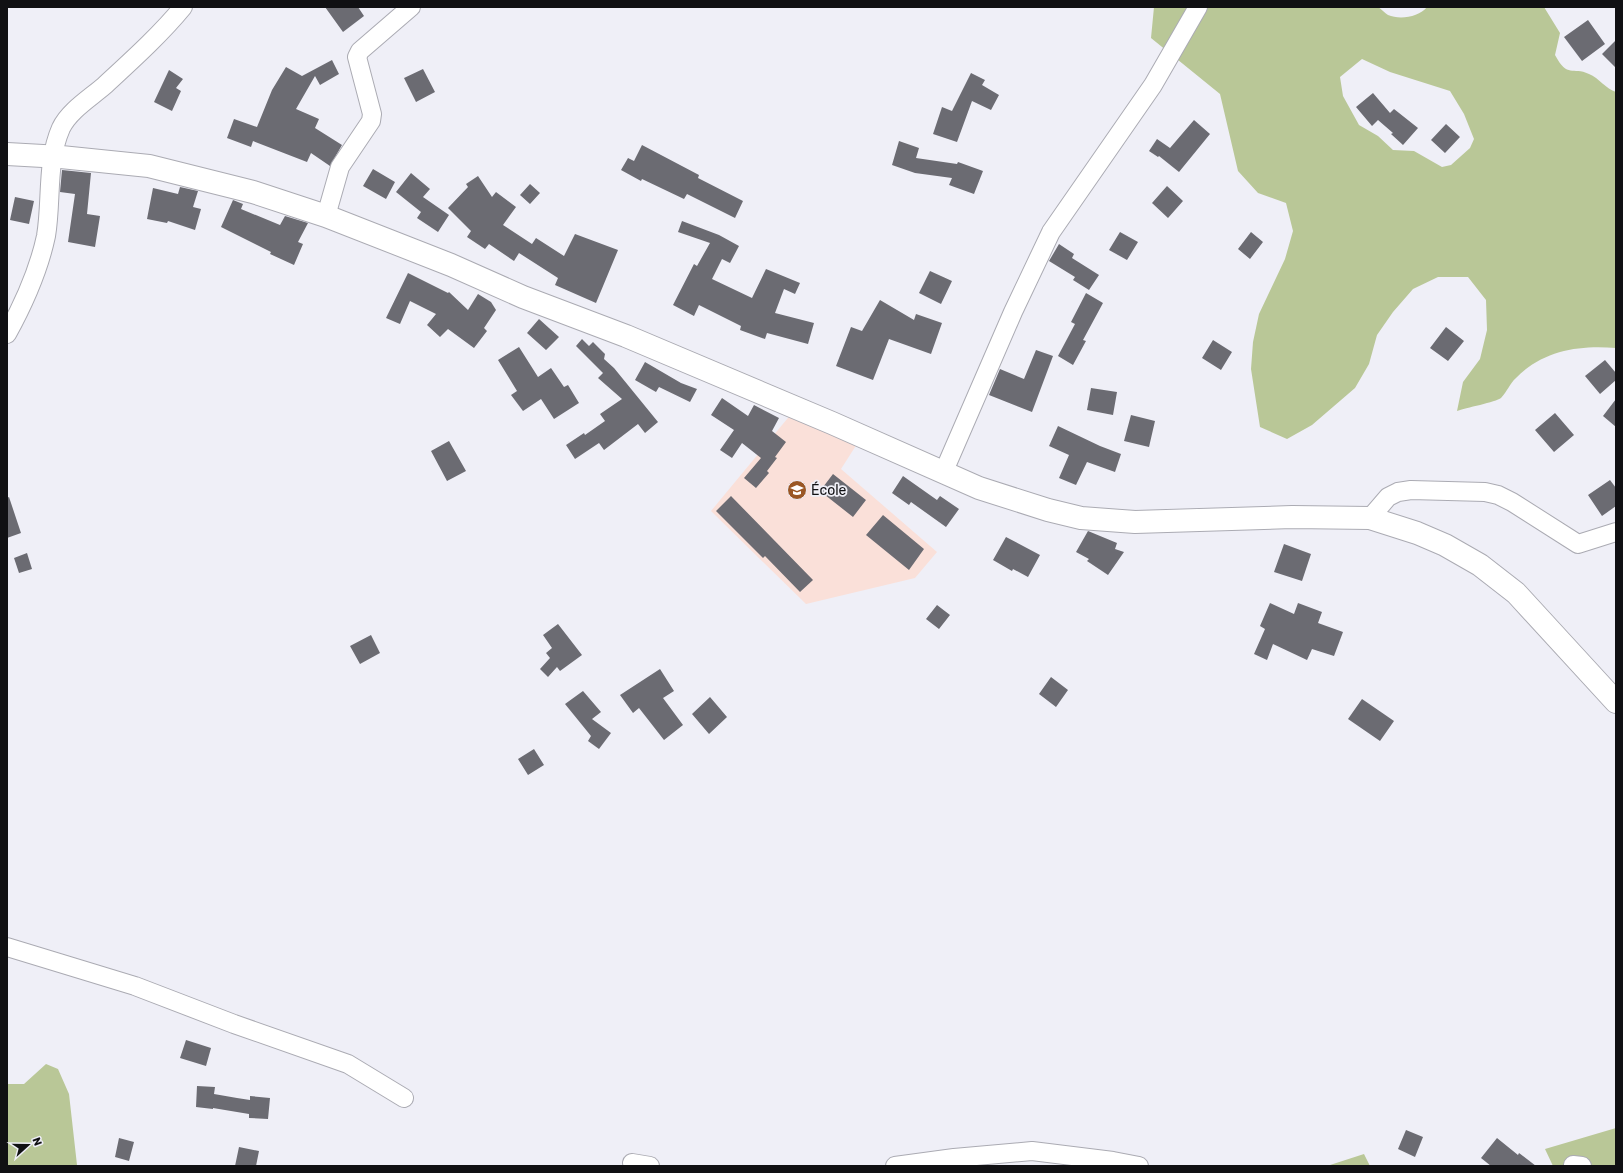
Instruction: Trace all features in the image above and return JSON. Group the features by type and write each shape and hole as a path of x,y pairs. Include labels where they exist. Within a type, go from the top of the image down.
{"main road":[{"path":"7,154 53,156 118,162 180,173 253,192 326,216 451,265 523,297 626,336 944,471 979,488 1024,504 1081,518 1104,521 1135,522 1292,517 1370,518 1418,533 1445,545 1480,565 1516,593 1616,702"}],"street":[{"path":"7,334 28,292 46,236 53,156 62,128 68,120 128,63 183,7"},
{"path":"326,216 340,167 371,121 372,114 357,57 360,51 411,7"},
{"path":"944,471 1013,312 1051,232 1152,85 1198,7"},
{"path":"1370,518 1388,496 1398,492 1411,490 1485,492 1498,495 1512,502 1578,544 1616,532"},
{"path":"7,946 135,986 234,1024 348,1064 404,1098"},
{"path":"895,1166 954,1158 1032,1151 1113,1161 1139,1166"},
{"path":"632,1163 650,1166"}],"shaded area":[{"name":"École","path":"792,413 857,444 841,469 937,552 915,578 806,604 711,511"}],"green space":[{"path":"1154,7 1378,7 1393,17 1409,17 1419,13 1427,7 1544,7 1560,33 1555,55 1563,67 1593,76 1612,91 1616,92 1616,348 1589,347 1563,351 1550,355 1538,361 1514,380 1498,400 1457,411 1463,382 1480,359 1487,330 1486,300 1468,277 1438,277 1413,289 1393,312 1377,335 1369,364 1355,388 1312,425 1287,439 1260,427 1251,369 1253,342 1259,314 1285,259 1293,231 1286,203 1258,193 1238,171 1220,94 1151,38","holes":["1362,59 1390,72 1450,91 1464,114 1474,139 1470,148 1451,165 1442,167 1414,151 1393,150 1378,136 1359,125 1343,96 1340,77"]},
{"path":"46,1064 58,1069 69,1094 77,1165 79,1166 7,1166 7,1084 24,1084"},
{"path":"1616,1128 1616,1166 1553,1166 1545,1149"},
{"path":"1364,1154 1370,1166 1330,1166 1330,1165"}],"building":[{"path":"325,7 358,7 364,16 343,32"},
{"path":"1588,20 1605,44 1582,61 1564,37"},
{"path":"1616,40 1616,68 1602,54"},
{"path":"332,60 339,74 320,85 315,76 296,109 319,119 315,128 342,145 330,166 311,153 307,162 253,141 251,147 227,138 234,119 257,127 272,90 286,67 302,76"},
{"path":"423,69 435,92 416,102 404,78"},
{"path":"169,70 183,79 176,88 181,91 172,111 154,102"},
{"path":"971,73 985,80 982,85 999,95 991,110 972,101 957,142 933,134 942,107 952,111"},
{"path":"1373,93 1390,113 1394,109 1418,128 1403,145 1391,134 1393,133 1378,120 1372,126 1356,107"},
{"path":"1194,120 1210,134 1179,172 1159,156 1158,157 1149,151 1157,139 1170,148"},
{"path":"1446,124 1460,137 1445,153 1431,140"},
{"path":"899,141 919,148 916,158 957,164 958,162 983,171 974,194 949,185 952,178 915,173 892,165"},
{"path":"642,145 699,175 698,178 743,201 735,218 687,194 684,199 642,179 641,181 621,170 628,158 634,161"},
{"path":"373,169 395,182 386,199 363,186"},
{"path":"62,170 91,173 87,214 100,216 95,247 68,242 75,194 60,192"},
{"path":"411,173 430,189 423,197 449,215 438,232 417,218 421,212 396,192"},
{"path":"478,176 492,197 496,192 516,207 503,225 532,244 536,238 564,256 575,234 618,250 596,303 555,285 558,278 519,253 514,261 489,244 485,249 467,237 471,231 448,208 468,187 466,184"},
{"path":"530,184 540,193 530,204 520,195"},
{"path":"1167,186 1183,201 1168,218 1152,203"},
{"path":"180,187 198,191 193,207 201,209 195,230 168,221 167,223 147,219 153,188 178,194"},
{"path":"15,197 34,201 29,224 10,220"},
{"path":"233,200 243,204 241,209 280,225 285,216 308,223 298,242 303,244 294,265 270,254 271,252 221,227"},
{"path":"682,221 719,235 739,246 730,263 722,259 712,279 752,298 766,269 800,283 795,294 784,289 775,313 814,323 808,344 767,333 765,339 740,330 741,326 699,305 694,316 673,305 694,264 697,266 710,243 678,232"},
{"path":"1120,232 1138,242 1127,260 1109,250"},
{"path":"1251,232 1263,242 1250,259 1238,249"},
{"path":"1059,244 1074,254 1072,258 1099,275 1089,290 1073,280 1075,277 1049,261"},
{"path":"930,271 952,281 941,304 919,293"},
{"path":"408,273 448,293 449,292 468,310 478,294 491,302 496,310 484,328 487,331 474,348 448,329 440,337 427,325 436,314 410,301 400,324 386,318"},
{"path":"1086,293 1103,303 1083,340 1086,341 1073,365 1058,356 1075,324 1071,322"},
{"path":"880,300 914,320 916,314 942,323 931,354 889,339 873,380 836,366 851,327 862,331"},
{"path":"539,319 559,337 546,350 527,333"},
{"path":"1446,327 1464,341 1448,361 1430,348"},
{"path":"582,339 589,346 593,342 605,354 604,359 614,368 658,422 645,433 638,424 604,450 599,443 575,459 566,445 584,433 585,435 605,421 600,414 622,399 598,378 603,373 576,346"},
{"path":"1213,340 1232,352 1221,370 1202,358"},
{"path":"519,347 538,377 551,368 564,387 568,385 579,403 554,419 541,399 523,411 511,395 517,391 498,360"},
{"path":"1036,350 1053,356 1032,412 989,395 1000,369 1024,379"},
{"path":"1605,360 1616,373 1616,380 1600,394 1585,376"},
{"path":"645,362 681,383 697,389 690,402 659,387 656,392 635,380"},
{"path":"1091,388 1117,392 1113,415 1087,410"},
{"path":"722,398 748,416 754,405 779,418 772,431 786,442 775,457 777,458 767,471 769,473 756,488 744,478 761,458 742,443 732,458 720,450 734,430 711,415"},
{"path":"1616,399 1616,427 1603,416"},
{"path":"1555,413 1574,435 1554,452 1535,430"},
{"path":"1131,415 1155,421 1149,447 1124,441"},
{"path":"1058,426 1100,446 1121,454 1115,472 1087,462 1076,485 1059,478 1069,455 1049,446"},
{"path":"449,441 466,471 447,481 431,451"},
{"path":"833,474 866,500 853,517 820,491"},
{"path":"903,476 937,500 940,496 959,509 946,527 911,502 909,505 892,493"},
{"path":"1610,480 1616,488 1616,506 1602,516 1588,495"},
{"path":"731,496 813,580 800,592 765,556 763,558 716,511"},
{"path":"9,497 21,533 7,538 7,498"},
{"path":"883,515 924,549 909,570 866,535"},
{"path":"1088,531 1117,543 1115,549 1124,552 1108,575 1087,561 1089,559 1076,552"},
{"path":"1006,537 1040,555 1028,577 1013,569 1012,571 993,560"},
{"path":"1284,544 1311,554 1302,581 1274,572"},
{"path":"27,553 32,569 19,573 14,558"},
{"path":"1270,603 1294,614 1298,603 1322,612 1318,623 1343,632 1334,656 1312,649 1307,660 1273,644 1267,660 1254,654 1265,629 1260,626"},
{"path":"937,605 950,615 939,629 926,619"},
{"path":"558,624 582,655 560,671 557,667 548,677 540,669 550,658 546,653 552,648 543,635"},
{"path":"371,635 380,653 360,664 350,646"},
{"path":"660,669 674,691 663,698 683,725 664,740 639,708 633,713 620,695"},
{"path":"1051,677 1068,690 1056,707 1039,694"},
{"path":"583,691 601,712 592,719 611,733 599,749 588,741 591,736 565,704"},
{"path":"710,697 727,717 709,734 692,714"},
{"path":"1362,699 1394,721 1380,741 1348,719"},
{"path":"534,749 544,765 528,775 518,759"},
{"path":"186,1040 211,1048 206,1066 180,1058"},
{"path":"197,1086 215,1087 214,1094 237,1098 250,1100 250,1096 270,1098 268,1119 249,1118 249,1114 213,1108 196,1107"},
{"path":"1406,1130 1423,1137 1415,1157 1398,1149"},
{"path":"119,1138 134,1142 129,1161 115,1157"},
{"path":"1497,1138 1518,1155 1519,1153 1536,1166 1491,1166 1481,1158"},
{"path":"239,1147 259,1151 256,1166 235,1166"}],"place":[{"name":"École","path":"797,490"}]}
